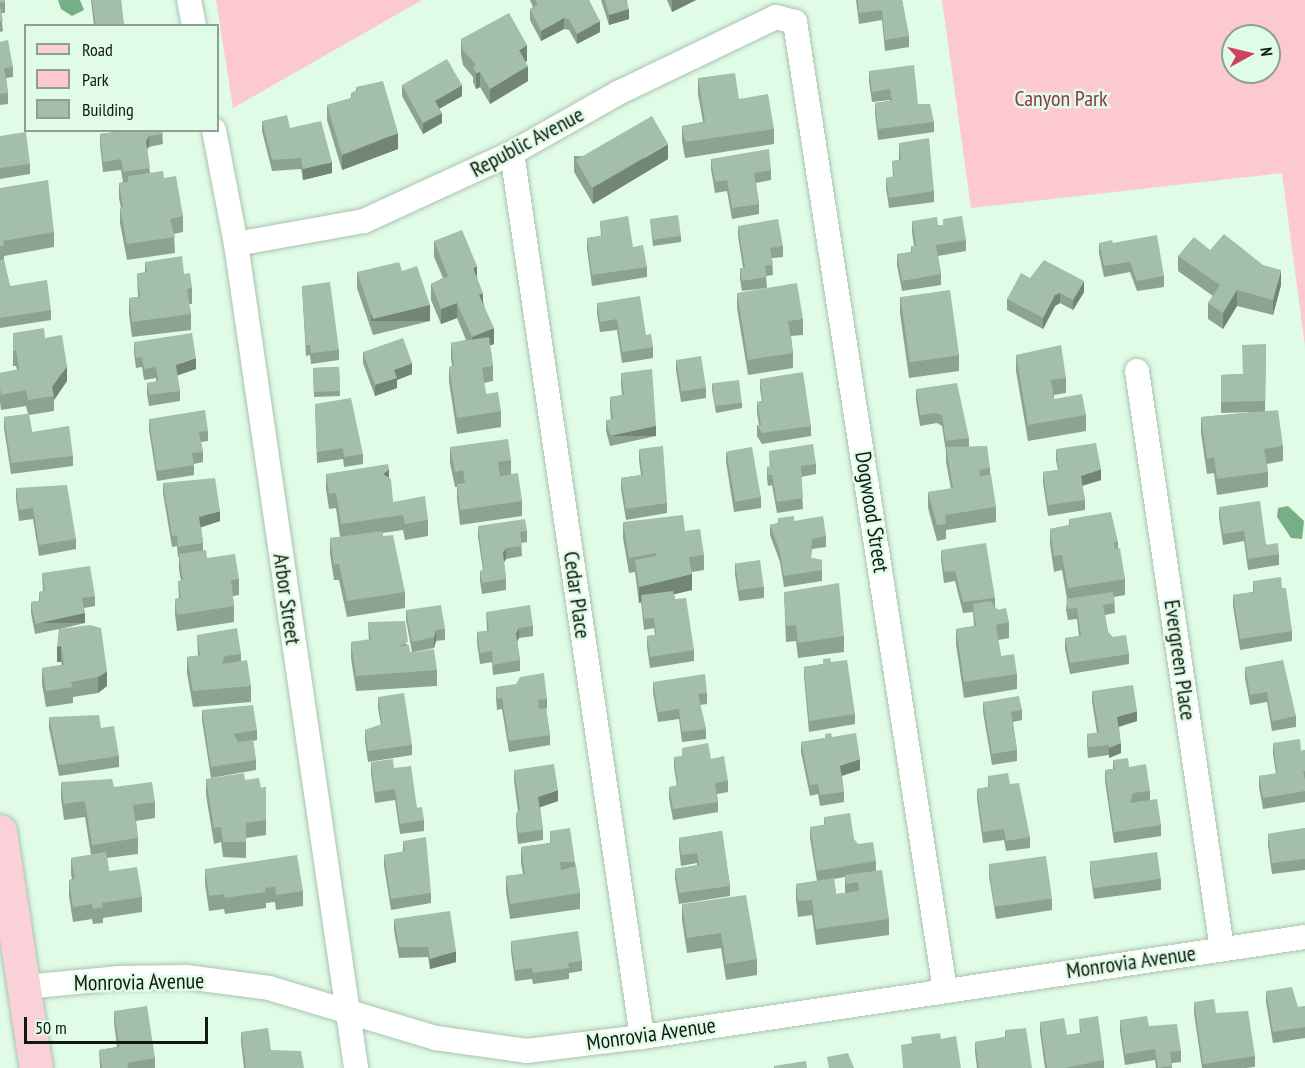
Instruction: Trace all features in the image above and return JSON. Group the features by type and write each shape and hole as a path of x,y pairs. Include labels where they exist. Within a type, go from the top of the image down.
{"street":[{"path":"189,0 194,24"},
{"name":"Republic Avenue","path":"236,244 364,221 512,153 618,93 776,17 795,22 799,35"},
{"name":"Dogwood Street","path":"799,35 945,990"},
{"name":"Arbor Street","path":"214,132 236,244 356,1068"},
{"name":"Cedar Place","path":"512,153 642,1037"},
{"name":"Evergreen Place","path":"1137,370 1222,949"},
{"path":"0,831 12,989 36,1068"},
{"name":"Monrovia Avenue","path":"12,989 186,977 269,988 436,1038 526,1051 642,1037 1305,936"}],"green space":[{"path":"216,0 422,0 233,108"},
{"name":"Canyon Park","path":"942,0 1305,0 1305,346 1282,173 971,208"}],"shaded area":[{"path":"58,0 80,0 84,10 72,16 61,9"},
{"path":"1288,506 1304,521 1302,539 1291,538 1277,517 1278,508"}],"building":[{"path":"92,0 121,0 124,24 96,24"},
{"path":"535,0 589,0 600,21 577,34 569,19 564,18 541,31 530,9 538,5"},
{"path":"605,0 626,0 629,9 609,15"},
{"path":"858,0 902,0 909,36 885,40 882,10 859,13"},
{"path":"0,5 3,21 0,21"},
{"path":"509,13 527,45 519,50 528,66 490,89 480,72 476,73 473,67 476,65 463,50 461,39"},
{"path":"8,40 13,67 4,68 8,93 0,94 0,42"},
{"path":"447,59 462,85 435,101 442,113 423,123 402,85"},
{"path":"914,65 918,104 930,104 934,122 878,129 875,103 892,101 890,89 872,92 869,71"},
{"path":"735,73 739,99 768,94 774,129 685,142 682,126 705,122 698,78"},
{"path":"383,81 398,133 342,155 327,105 352,98 351,93 357,91 356,87"},
{"path":"287,115 290,128 321,121 332,162 303,169 301,158 272,160 262,121"},
{"path":"652,116 668,144 592,188 576,160"},
{"path":"26,132 30,164 0,168 0,136"},
{"path":"162,132 163,134 149,136 146,141 150,168 123,172 121,159 103,162 100,134"},
{"path":"929,138 934,191 889,198 886,178 894,176 892,161 901,160 899,143"},
{"path":"769,149 771,170 754,173 759,204 732,208 727,180 715,182 711,159"},
{"path":"163,171 164,178 176,176 183,216 170,219 175,237 127,244 120,208 123,207 119,183 128,182 128,176"},
{"path":"48,180 54,232 3,241 4,246 0,246 0,188"},
{"path":"678,215 681,236 653,240 650,219"},
{"path":"628,216 633,247 643,245 647,267 592,275 587,238 602,236 600,221"},
{"path":"962,216 966,240 936,245 941,274 902,281 897,254 912,252 911,246 916,246 912,221 937,217 938,225 943,225 943,219"},
{"path":"778,219 783,246 770,248 773,264 765,266 767,277 742,281 740,268 745,268 738,226"},
{"path":"462,230 477,266 473,268 483,293 479,295 494,328 472,337 457,303 441,309 431,284 448,276 434,241"},
{"path":"1224,234 1263,265 1281,270 1273,300 1237,290 1223,313 1208,303 1220,285 1178,256 1194,237 1210,250"},
{"path":"1157,235 1164,276 1137,281 1130,262 1104,266 1099,243 1112,240 1113,243"},
{"path":"182,256 184,274 190,273 192,288 187,289 191,314 132,322 129,298 140,297 137,274 147,272 145,262"},
{"path":"0,260 4,260 10,286 47,280 51,310 0,318"},
{"path":"1044,260 1084,281 1073,300 1060,293 1055,295 1043,318 1007,299 1021,273 1030,278"},
{"path":"399,262 402,271 417,266 430,305 373,319 357,272"},
{"path":"330,282 339,350 311,353 310,345 306,345 302,286"},
{"path":"797,283 803,319 788,321 793,353 748,360 737,293"},
{"path":"950,290 959,355 910,362 900,297"},
{"path":"640,296 646,335 651,334 653,347 622,352 617,319 600,322 597,303"},
{"path":"44,328 45,338 62,335 67,366 52,387 54,396 28,400 26,390 1,395 0,373 19,369 16,350 13,351 13,333"},
{"path":"192,333 196,358 176,365 180,391 149,395 147,383 158,381 156,367 144,369 142,357 136,358 134,342"},
{"path":"489,337 493,366 482,368 486,394 498,392 501,411 457,418 449,367 454,366 451,343"},
{"path":"403,338 412,363 394,370 397,378 375,385 363,352"},
{"path":"1266,344 1265,401 1221,402 1221,375 1243,374 1242,345"},
{"path":"1061,345 1066,378 1051,380 1054,399 1082,394 1086,415 1028,425 1016,355"},
{"path":"701,356 706,388 681,392 676,360"},
{"path":"339,367 340,391 314,392 313,368"},
{"path":"652,369 656,426 610,436 606,420 613,419 610,397 624,395 621,373"},
{"path":"803,372 811,426 762,433 757,425 761,425 757,402 763,401 760,379"},
{"path":"739,380 742,403 715,406 712,383"},
{"path":"957,383 969,438 946,441 942,415 937,413 920,415 916,389"},
{"path":"351,398 363,454 344,457 343,448 317,452 315,404"},
{"path":"205,410 208,431 199,432 203,452 192,453 194,465 157,471 149,419"},
{"path":"1278,410 1283,446 1264,449 1268,472 1217,479 1214,457 1207,459 1201,417"},
{"path":"29,414 32,432 69,426 73,456 11,463 4,417"},
{"path":"508,439 511,460 498,462 500,476 518,473 522,501 460,510 457,484 465,483 463,470 455,472 450,447"},
{"path":"1096,443 1101,469 1081,476 1085,500 1048,505 1043,472 1059,470 1056,449"},
{"path":"813,444 816,464 801,466 803,498 777,502 772,475 768,475 767,467 771,466 769,451"},
{"path":"663,446 667,503 626,509 621,478 643,475 639,449"},
{"path":"987,446 990,468 979,470 980,476 991,474 996,507 945,515 946,524 937,525 928,492 953,488 946,447"},
{"path":"752,447 761,497 735,502 726,452"},
{"path":"388,464 389,469 383,474 391,479 393,502 425,496 428,520 405,524 403,515 341,524 336,493 329,494 326,474"},
{"path":"215,478 220,511 199,517 203,543 178,547 177,535 172,536 163,483"},
{"path":"67,485 76,539 39,545 33,508 19,510 16,488"},
{"path":"1260,501 1266,545 1278,543 1279,554 1248,559 1244,531 1223,534 1219,507"},
{"path":"1111,512 1118,542 1114,542 1115,549 1120,548 1125,579 1068,588 1062,555 1054,556 1050,529 1070,525 1069,519"},
{"path":"683,515 685,531 700,529 704,555 689,557 692,574 639,587 635,560 656,556 656,553 629,558 623,522"},
{"path":"794,516 794,521 823,516 826,536 812,539 811,558 822,560 822,570 784,576 780,552 770,525 779,523 778,518"},
{"path":"525,519 527,531 520,532 522,546 506,548 503,553 506,579 482,583 480,571 484,570 478,526"},
{"path":"382,531 383,536 393,535 405,592 347,601 339,564 334,565 330,538"},
{"path":"986,543 995,598 963,602 955,571 944,572 941,550"},
{"path":"206,550 207,558 235,554 239,579 231,580 234,606 177,615 175,599 181,598 178,581 183,580 179,554"},
{"path":"760,560 764,587 739,590 735,563"},
{"path":"90,566 95,596 82,598 85,613 35,624 31,602 40,601 39,592 45,591 42,573"},
{"path":"1281,577 1282,588 1286,588 1292,631 1240,639 1233,595 1254,592 1253,581"},
{"path":"839,583 844,636 798,643 796,625 786,626 784,592"},
{"path":"673,591 675,599 686,598 694,650 650,657 647,636 656,635 654,618 644,619 641,595"},
{"path":"1113,592 1115,603 1103,605 1108,632 1112,637 1126,635 1129,654 1070,663 1065,638 1081,636 1077,608 1068,609 1066,599"},
{"path":"991,601 997,610 1006,608 1009,622 996,625 1001,656 1014,654 1017,674 964,682 956,629 976,626 973,604"},
{"path":"441,605 445,629 436,630 434,637 412,642 406,610"},
{"path":"530,605 533,626 519,628 516,633 520,660 493,665 492,651 480,653 477,632 489,631 486,612"},
{"path":"405,621 408,642 397,647 409,645 410,652 434,649 437,670 356,676 351,642 371,639 368,622"},
{"path":"90,625 101,628 107,671 98,677 71,682 73,687 46,691 42,668 64,665 61,646 57,647 59,629"},
{"path":"237,628 241,654 225,656 222,664 247,660 251,686 193,691 187,657 200,655 197,635"},
{"path":"830,658 831,662 847,660 855,714 809,721 804,667 823,664 823,659"},
{"path":"1283,660 1296,716 1272,721 1267,692 1250,695 1245,667"},
{"path":"544,673 547,699 538,700 539,709 546,708 550,735 509,741 502,698 497,699 496,687 516,684 520,677"},
{"path":"705,674 707,693 698,694 706,729 682,732 679,709 658,712 653,682"},
{"path":"1133,685 1137,711 1117,717 1121,743 1109,748 1109,745 1088,747 1087,734 1099,732 1092,691"},
{"path":"404,693 412,745 368,751 365,730 382,724 378,697"},
{"path":"1019,696 1022,710 1011,712 1017,750 992,754 983,702"},
{"path":"253,705 257,730 234,734 238,742 253,740 256,760 211,767 202,710"},
{"path":"99,715 101,728 114,726 119,756 59,765 49,717"},
{"path":"831,733 832,737 856,733 860,759 840,766 844,792 820,795 818,784 810,785 801,742 825,738 825,734"},
{"path":"1300,739 1301,751 1305,750 1305,771 1303,771 1305,791 1263,798 1259,776 1277,773 1273,743"},
{"path":"708,743 711,759 724,756 728,781 715,783 718,802 673,809 669,787 678,785 674,757 682,756 682,748"},
{"path":"1128,758 1129,767 1146,764 1150,791 1133,793 1130,803 1157,799 1161,825 1114,832 1105,770 1115,769 1113,760"},
{"path":"393,759 394,768 411,766 417,808 422,807 424,820 400,824 395,789 375,792 371,762"},
{"path":"554,764 558,790 538,797 543,830 518,833 516,814 520,810 514,770"},
{"path":"244,773 245,780 259,778 261,788 266,787 266,820 246,823 246,842 223,842 221,827 214,828 206,779"},
{"path":"1008,773 1010,784 1019,783 1030,837 1006,841 1004,829 983,832 977,789 989,787 988,776"},
{"path":"112,779 114,787 152,782 155,802 133,805 138,838 92,845 85,801 64,804 61,782"},
{"path":"850,813 854,839 858,844 873,842 876,861 817,871 810,827 825,825 824,817"},
{"path":"570,828 575,862 560,862 561,870 576,866 580,893 510,904 506,876 525,874 521,847 551,843 550,831"},
{"path":"1305,828 1305,859 1272,863 1268,834"},
{"path":"722,831 730,886 679,893 675,869 699,865 697,853 681,855 679,838"},
{"path":"426,837 431,893 391,899 384,855 405,851 403,841"},
{"path":"106,852 109,871 137,867 142,897 102,903 103,907 93,909 92,904 73,907 69,880 75,879 71,858"},
{"path":"1157,852 1161,879 1093,888 1090,861"},
{"path":"297,855 303,891 276,895 275,887 265,888 266,892 225,898 224,894 209,896 205,869"},
{"path":"1046,856 1052,899 995,907 989,864"},
{"path":"882,870 889,919 816,929 812,900 798,901 796,884 834,878 836,894 859,891 858,882 846,884 845,875"},
{"path":"746,895 757,959 726,964 721,933 687,938 682,904"},
{"path":"450,911 456,951 430,959 428,947 399,947 394,919"},
{"path":"578,931 582,961 568,963 569,968 533,973 532,968 515,970 511,941"},
{"path":"1292,987 1298,1007 1305,1006 1305,1027 1273,1032 1266,991"},
{"path":"1214,999 1216,1013 1248,1011 1255,1056 1203,1064 1194,1002"},
{"path":"147,1006 155,1058 127,1063 128,1068 102,1068 99,1050 119,1047 114,1011"},
{"path":"1098,1016 1104,1060 1065,1068 1047,1068 1040,1022 1064,1018 1067,1035 1081,1033 1079,1019"},
{"path":"1147,1016 1149,1026 1177,1024 1181,1051 1170,1052 1172,1066 1158,1068 1155,1049 1125,1054 1120,1020"},
{"path":"268,1028 271,1050 301,1051 304,1068 246,1068 241,1032"},
{"path":"1026,1028 1032,1068 979,1068 975,1042 1006,1037 1005,1030"},
{"path":"940,1033 941,1039 956,1036 961,1068 903,1068 901,1045 912,1043 911,1037"},
{"path":"848,1053 854,1068 829,1068 827,1057"},
{"path":"806,1061 807,1068 774,1068 774,1066"}]}
